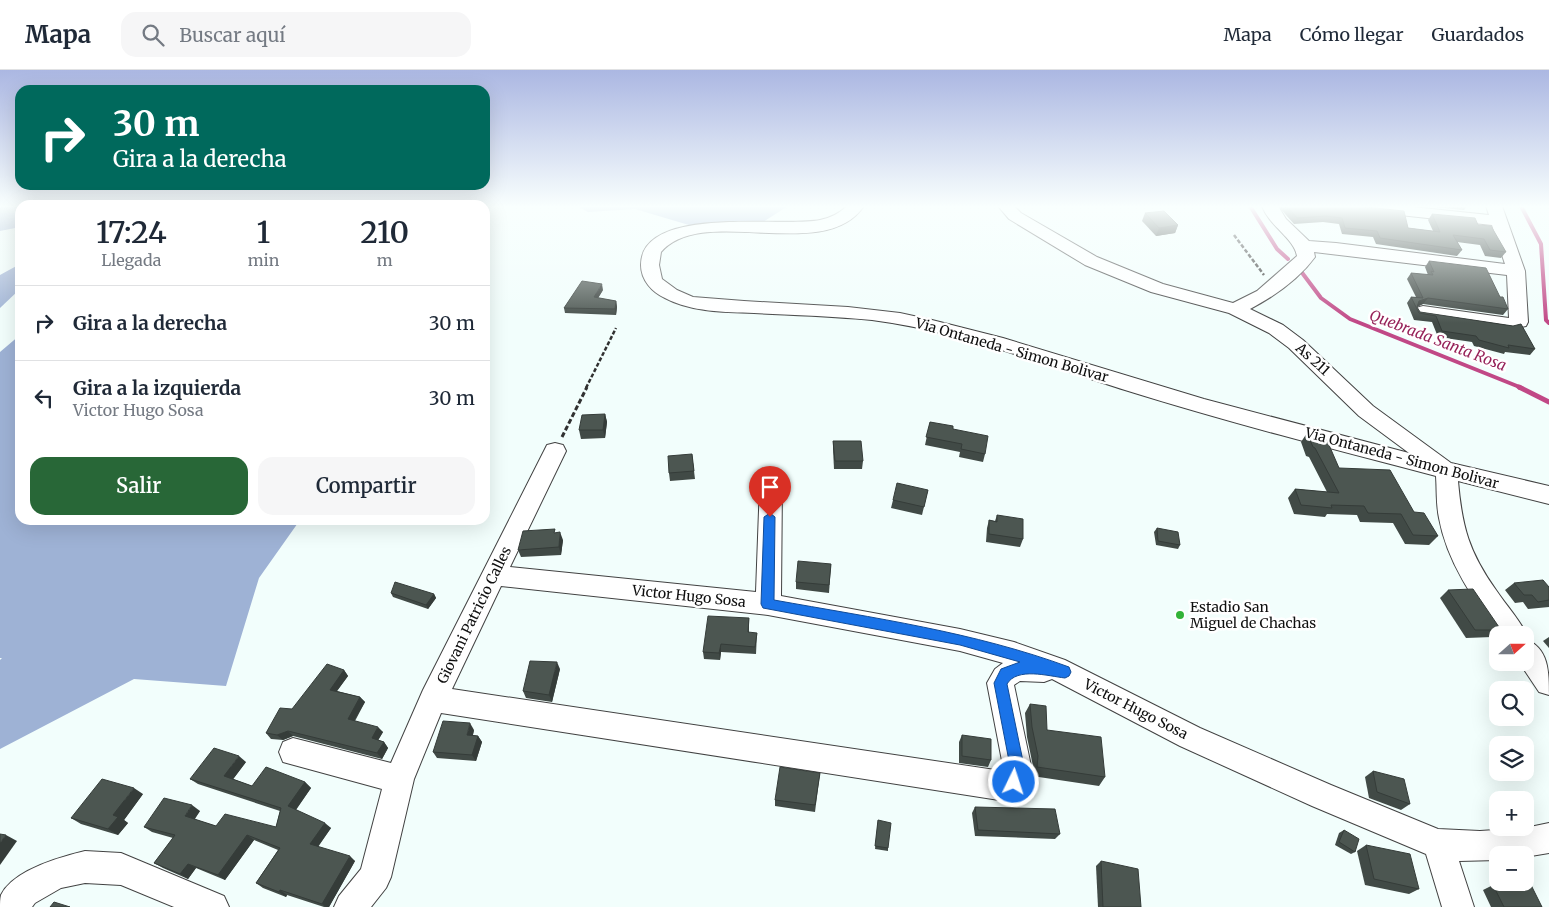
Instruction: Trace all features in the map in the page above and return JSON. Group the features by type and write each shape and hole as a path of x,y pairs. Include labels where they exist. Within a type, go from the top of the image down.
{"street":[{"name":"Via Ontaneda - Simon Bolivar","path":"658,245 653,250 650,263 652,278 666,292 677,298 692,302 855,312 899,318 945,329 1156,392 1446,471 1549,496"},
{"name":"As 211","path":"1064,245 1091,261 1157,288 1235,309 1276,329 1296,344 1366,411 1446,471"},
{"path":"1423,312 1508,324 1519,322 1516,271 1508,245"},
{"path":"1235,309 1263,295 1301,263 1306,257 1304,246 1336,248 1516,271"},
{"name":"Giovani Patricio Calles","path":"350,907 373,892 399,779 433,699 555,451"},
{"path":"1446,471 1449,486 1450,520 1456,542 1471,572 1508,626"},
{"path":"768,604 770,483"},
{"name":"Victor Hugo Sosa","path":"494,575 768,604 960,640 1014,654 1065,672 1190,737 1438,844 1460,847 1486,846 1549,838"},
{"path":"1534,662 1549,683"},
{"path":"433,699 999,786 1014,782 1017,766 1000,683 1006,674 1018,668 1065,672"},
{"path":"293,752 399,779"},
{"path":"1438,844 1458,907"},
{"path":"12,907 24,892 56,874 85,867 121,869 213,907"}],"path":[{"path":"1241,245 1266,278"},
{"path":"555,451 616,328"}],"shaded area":[{"path":"15,267 15,294 0,308 0,275"},
{"path":"15,339 15,525 296,525 259,578 226,686 134,679 0,749 0,660 2,658 0,658 0,352"}],"building":[{"path":"1428,245 1459,245 1462,250"},
{"path":"1487,245 1502,245 1506,252 1490,250"},
{"path":"1429,261 1486,268 1508,309 1428,298 1419,301 1417,307 1420,312 1513,326 1521,324 1535,349 1508,345 1509,348 1479,340 1476,336 1442,331 1436,316 1419,313 1411,297 1423,298 1411,273 1433,275 1431,271 1434,272"},
{"path":"582,281 602,284 594,297 616,301 615,309 564,308"},
{"path":"605,414 603,430 579,430 582,415"},
{"path":"930,422 953,426 953,429 988,436 985,454 961,449 962,444 926,437"},
{"path":"1307,433 1326,438 1339,468 1390,470 1414,512 1424,513 1438,536 1413,535 1401,514 1368,513 1364,506 1331,505 1332,508 1301,505 1295,489 1339,493"},
{"path":"833,441 861,441 863,461 835,461"},
{"path":"692,454 694,471 669,473 668,456"},
{"path":"897,483 928,490 924,507 893,500"},
{"path":"997,515 1023,519 1023,539 989,534 989,520 997,522"},
{"path":"1157,528 1178,532 1180,545 1158,541"},
{"path":"555,529 554,533 560,532 559,547 518,550 523,531"},
{"path":"798,561 831,564 829,585 796,582"},
{"path":"1543,580 1549,587 1549,600 1538,602 1532,595 1524,595 1514,583"},
{"path":"395,582 434,594 426,605 391,593"},
{"path":"1473,589 1498,626 1489,626 1489,630 1475,630 1448,590"},
{"path":"708,616 749,618 748,632 757,633 755,647 721,644 719,653 703,652"},
{"path":"530,661 557,662 549,695 523,691"},
{"path":"327,664 344,670 330,690 360,697 348,719 378,727 372,738 384,742 377,753 288,731 277,735 266,733 280,708 292,709"},
{"path":"1030,704 1046,706 1047,730 1101,737 1105,777 1037,767 1038,756 1032,727"},
{"path":"443,721 470,723 467,735 478,736 472,755 433,752"},
{"path":"962,735 991,739 991,760 962,756"},
{"path":"214,748 239,756 224,776 252,786 266,767 305,782 288,806 325,823 310,844 350,856 322,904 280,890 279,892 256,883 280,848 247,835 218,875 188,864 180,874 154,863 175,835 144,827 164,798 192,805 185,816 216,826 225,814 276,827 281,808 190,779"},
{"path":"780,767 820,773 815,805 775,800"},
{"path":"1373,771 1404,779 1410,804 1377,792"},
{"path":"102,779 134,788 113,815 118,817 108,829 71,818"},
{"path":"975,807 1055,809 1060,834 978,830"},
{"path":"878,820 891,823 888,848 875,846"},
{"path":"1344,830 1359,839 1355,852 1339,842"},
{"path":"0,834 6,835 0,843"},
{"path":"1366,845 1410,854 1419,889 1374,879"},
{"path":"1101,861 1138,869 1141,907 1103,907"},
{"path":"1496,891 1534,891 1542,907 1504,907"},
{"path":"54,902 70,907 50,907"}],"waterway":[{"name":"Quebrada Santa Rosa","path":"1275,245 1288,259"},
{"path":"1541,245 1546,320 1549,323"},
{"name":"Quebrada Santa Rosa","path":"1300,270 1321,298 1350,319 1522,388"},
{"name":"Quebrada Santa Rosa","path":"1519,387 1549,402"}],"place":[{"name":"Estadio San Miguel de Chachas","path":"1180,615"}],"route":[{"path":"770,517 768,604 960,640 1014,654 1065,672 1018,668 1006,674 1000,683 1017,766 1014,782"}]}
